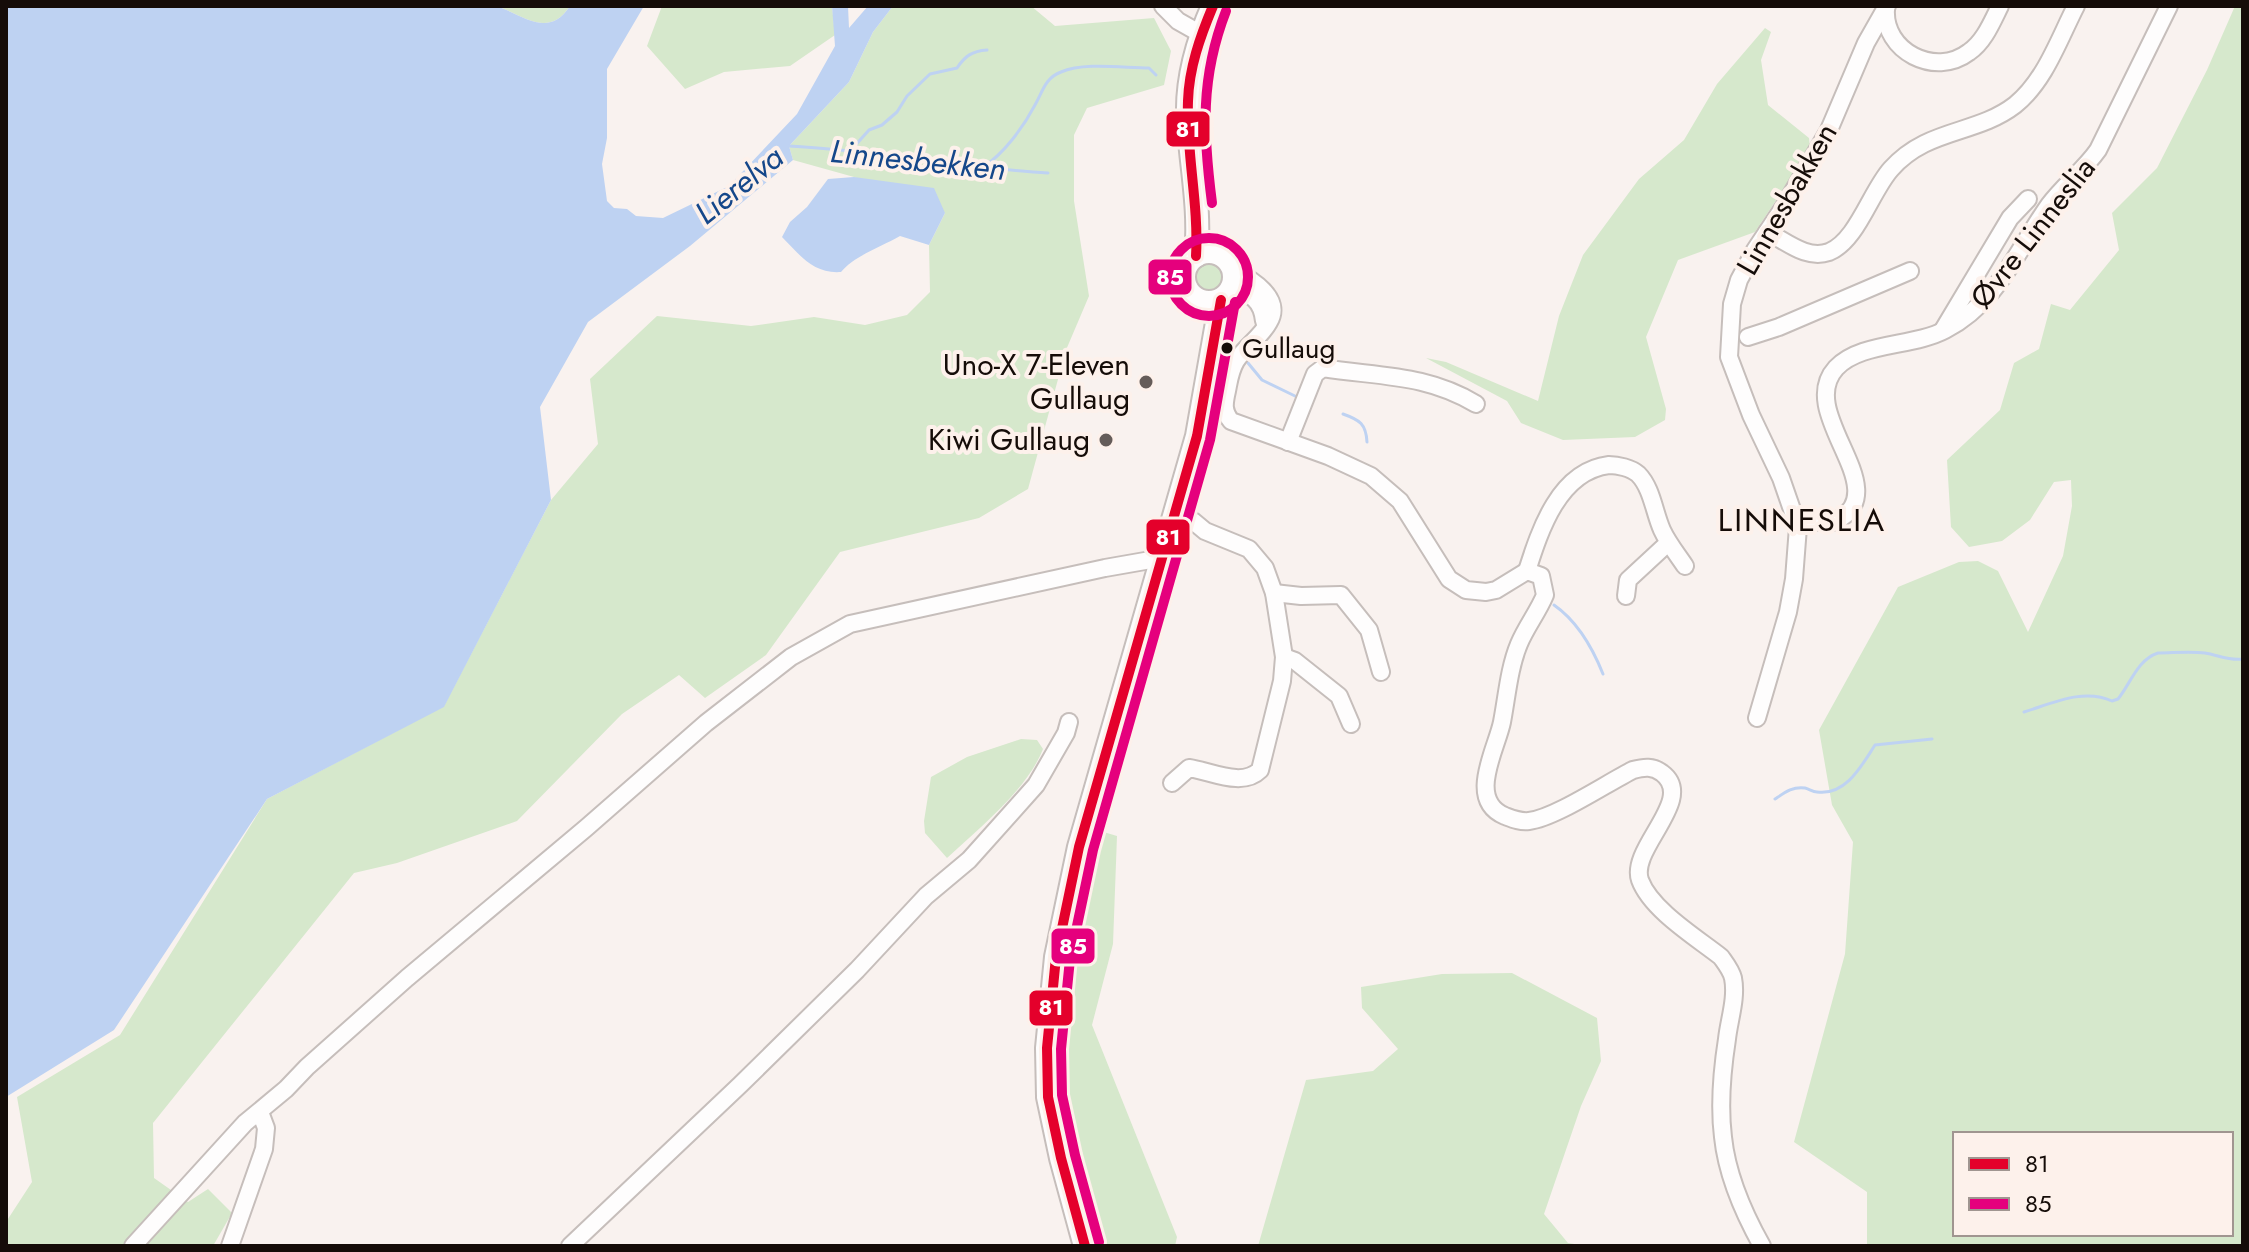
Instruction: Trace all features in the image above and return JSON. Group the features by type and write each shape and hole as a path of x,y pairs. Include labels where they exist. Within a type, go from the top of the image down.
{"highway":[{"path":"1207,254 1198,205 1188,111 1201,34 1213,6"},
{"path":"1085,1246 1057,1144 1048,1097 1047,1048 1061,928 1079,847 1197,436 1228,260 1207,254 1186,266 1184,280 1189,293 1222,290"}],"street":[{"path":"1163,6 1179,21 1201,34"},
{"path":"1886,7 1885,22 1896,43 1926,61 1943,63 1954,61 1975,48 2000,6"},
{"path":"1767,232 1810,253 1820,254 1838,247 1850,234 1882,181 1902,158 1932,138 2005,111 2027,93 2039,78 2076,6"},
{"name":"Øvre Linneslia","path":"1797,521 1834,522 1850,509 1856,496 1854,473 1825,402 1826,386 1832,373 1854,356 1943,331 1967,316 1997,287 2051,203 2089,162 2113,122 2169,6"},
{"name":"Linnesbakken","path":"1757,718 1788,612 1797,552 1797,521 1733,372 1727,347 1732,304 1739,280 1816,154 1861,61 1866,43 1886,7"},
{"path":"1861,61 1876,48 1896,43"},
{"path":"1943,331 2010,218 2028,199"},
{"path":"1748,337 1779,327 1910,271"},
{"path":"1222,290 1244,292 1256,300 1263,312 1262,329 1232,370 1225,412 1235,424 1350,464 1381,484 1400,501 1449,579 1466,590 1496,590 1527,571 1545,521 1557,500 1581,476 1606,466 1616,465 1638,474 1668,543 1685,566"},
{"path":"1288,442 1315,374 1323,368 1422,380 1476,404"},
{"path":"1172,783 1189,768 1240,779 1251,778 1260,770 1282,681 1284,657 1274,593 1265,568 1249,549 1205,531 1193,521"},
{"path":"1626,596 1628,580 1668,543"},
{"path":"133,1246 245,1123 407,978 706,723 806,647 850,624 1162,558"},
{"path":"1527,571 1541,576 1545,595 1519,644 1501,726 1485,779 1486,793 1500,814 1532,821 1556,812 1633,770 1645,767 1658,770 1668,778 1673,793 1668,810 1640,860 1640,881 1660,908 1721,957 1729,967 1734,998 1723,1068 1723,1136 1730,1174 1762,1246"},
{"path":"1274,593 1341,595 1369,630 1381,672"},
{"path":"1284,657 1295,661 1339,696 1351,724"},
{"path":"570,1246 857,970 926,896 969,860 1036,785 1069,722"},
{"path":"234,1242 264,1149 266,1128 260,1112"}],"green space":[{"path":"497,6 570,6 562,16 545,23"},
{"path":"662,6 832,6 835,35 790,66 724,72 685,89 647,46"},
{"path":"893,6 1031,6 1055,26 1154,18 1171,51 1164,85 1087,108 1074,135 1074,201 1089,296 1066,350 1028,489 979,518 840,552 766,655 705,698 679,675 622,714 517,821 397,863 354,873 153,1123 154,1178 188,1202 208,1189 232,1213 213,1246 6,1246 6,1222 32,1182 17,1097 120,1035 267,799 444,706 551,500 598,444 590,379 657,316 751,326 814,317 865,325 907,315 930,292 929,245 945,213 854,177 793,160 789,146 849,82 873,32"},
{"path":"2235,6 2243,6 2243,1246 1867,1246 1867,1192 1794,1142 1845,954 1853,842 1832,805 1819,730 1898,587 1959,562 1978,561 1998,571 2028,632 2063,556 2072,506 2071,480 2054,482 2030,520 2002,541 1969,547 1951,527 1947,460 2000,410 2014,363 2039,349 2051,304 2070,310 2119,250 2112,213 2157,168 2207,70"},
{"path":"1765,28 1771,32 1761,60 1768,105 1809,138 1810,149 1755,232 1678,260 1646,337 1666,409 1665,420 1635,437 1563,440 1521,423 1507,401 1426,358 1446,362 1538,401 1559,316 1583,255 1639,179 1684,140 1717,84"},
{"path":"1209,261 1220,265 1224,276 1220,287 1209,291 1198,287 1194,276 1198,265"},
{"path":"1021,739 1037,740 1043,749 1036,764 1001,808 947,858 925,833 931,777 967,757"},
{"path":"1097,830 1117,836 1113,944 1092,1025 1177,1237 1175,1246 1098,1246 1066,1131 1059,1089 1058,1056 1071,949"},
{"path":"1512,973 1597,1018 1601,1061 1581,1106 1544,1214 1568,1243 1587,1246 1258,1246 1306,1080 1373,1071 1398,1049 1362,1008 1361,987 1442,974"}],"water":[{"name":"Lierelva","path":"6,6 497,6 545,23 562,16 570,6 644,6 607,69 607,138 602,164 607,201 614,208 627,209 636,216 663,218 729,186 797,114 835,46 832,6 848,6 849,28 868,6 893,6 873,32 849,82 789,146 793,160 690,246 588,322 540,407 551,500 444,707 267,799 114,1030 6,1097"},
{"path":"854,177 934,188 945,213 929,245 900,236 860,256 841,272 822,270 801,257 782,237 790,222 807,207 828,179"}],"waterway":[{"path":"852,149 869,130 882,125 897,112 907,96 930,74 957,68 969,55 987,50"},
{"path":"983,167 1013,139 1045,86 1056,75 1070,69 1104,66 1149,68 1156,75"},
{"name":"Linnesbekken","path":"789,146 1048,173"},
{"name":"Linnesbekken","path":"1248,363 1262,380 1295,396"},
{"name":"Linnesbekken","path":"1343,414 1361,424 1367,442"},
{"name":"Linnesbekken","path":"1554,605 1583,636 1603,674"},
{"name":"Linnesbekken","path":"2024,712 2079,696 2112,701 2118,699 2140,666 2158,653 2199,652 2243,659"},
{"name":"Linnesbekken","path":"1775,799 1797,788 1817,792 1836,789 1852,778 1875,745 1932,739"}],"transit line":[{"name":"81","path":"1196,256 1189,89 1196,53 1213,6"},
{"name":"85","path":"1212,203 1206,106 1212,59 1226,11"},
{"name":"85","path":"1201,238 1217,238 1231,244 1242,255 1248,277 1242,299 1231,310 1217,316 1201,316 1187,310 1176,299 1170,285 1170,269 1176,255 1187,244 1201,238"},
{"name":"81","path":"1085,1246 1048,1097 1047,1048 1056,957 1079,847 1197,436 1221,300"},
{"name":"85","path":"1099,1242 1062,1095 1061,1049 1070,959 1093,850 1210,440 1235,302"}],"place":[{"name":"Gullaug","path":"1227,348"},
{"name":"Uno-X 7-Eleven Gullaug","path":"1146,382"},
{"name":"Kiwi Gullaug","path":"1106,440"}],"district":[{"name":"LINNESLIA","path":"1802,520"}]}
